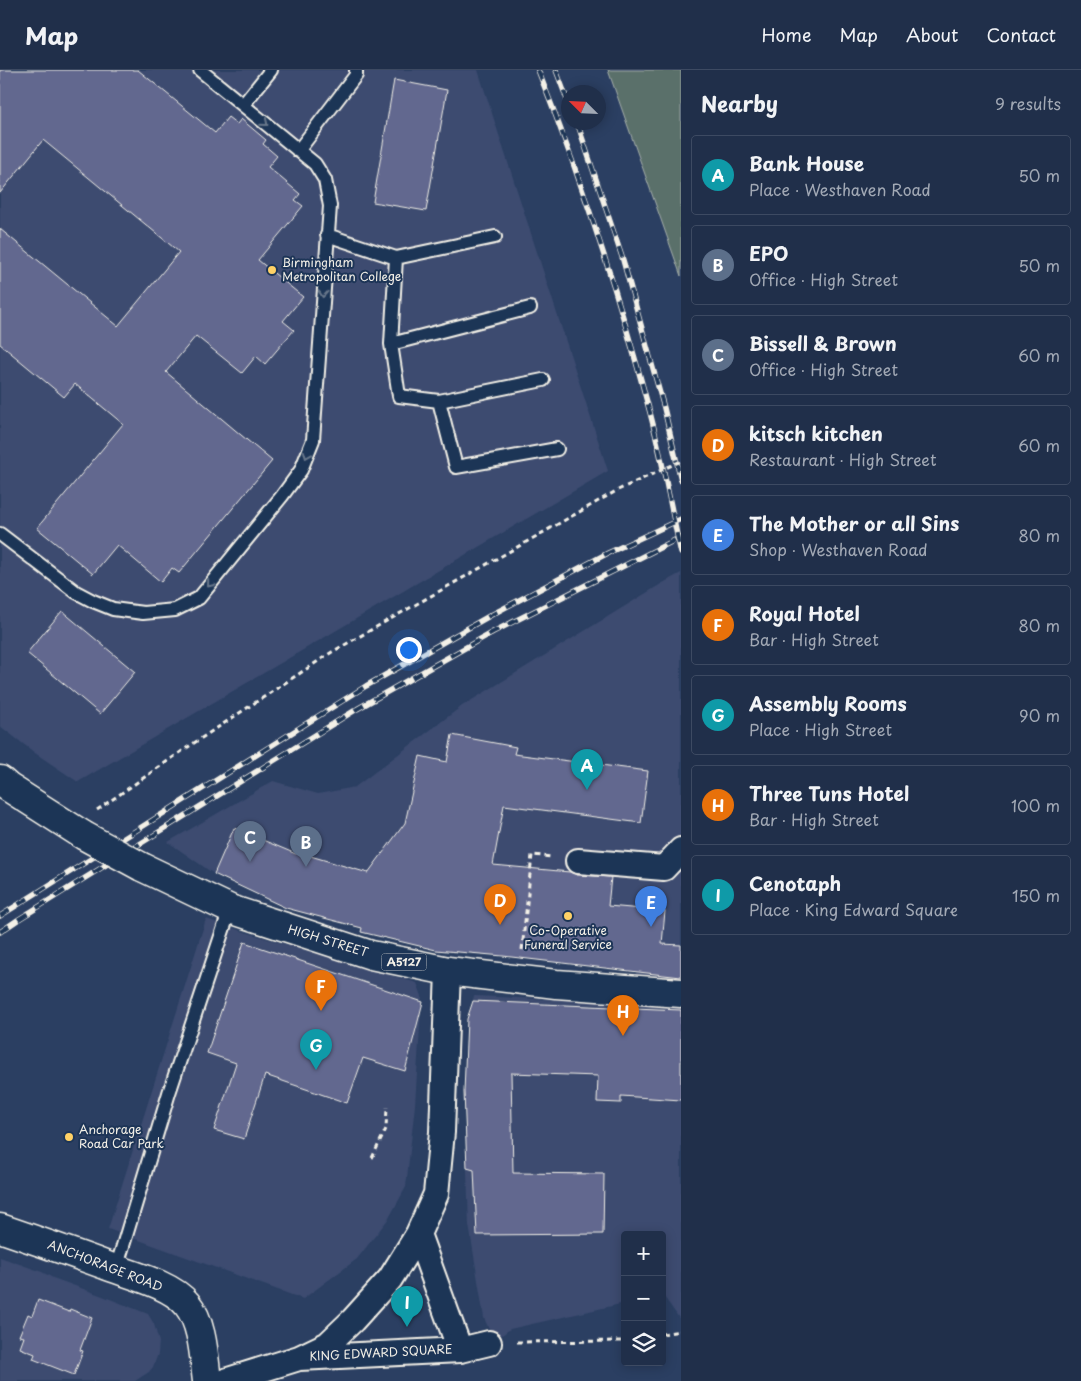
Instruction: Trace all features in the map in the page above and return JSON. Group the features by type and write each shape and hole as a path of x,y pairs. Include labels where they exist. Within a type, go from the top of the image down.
{"main road":[{"name":"HIGH STREET","path":"0,780 78,832 142,867 230,909 371,955 448,972 556,984 681,993"},
{"name":"ANCHORAGE ROAD","path":"0,1228 149,1280 173,1292 187,1303 196,1318 200,1331 207,1381"}],"street":[{"path":"578,860 664,868 681,850"},
{"name":"KING EDWARD SQUARE","path":"225,1381 299,1358 328,1344 353,1320 390,1279 418,1234 436,1194 442,1132 448,972"},
{"name":"KING EDWARD SQUARE","path":"299,1358 460,1350 418,1234"},
{"path":"460,1350 488,1343"}],"lane":[{"path":"0,534 76,592 113,609 143,613 175,610 199,598 301,470 313,440 330,206 325,180 315,164 200,70"},
{"path":"243,105 271,70"},
{"path":"298,151 356,75 356,70"},
{"path":"328,236 396,258 495,237"},
{"path":"396,258 390,344 399,396 439,401 543,380"},
{"path":"390,344 530,308"},
{"path":"439,401 456,467 557,449"},
{"path":"116,1269 169,1093 230,909"}],"path":[{"path":"78,832 191,745 332,652 618,490 681,461"},
{"path":"519,979 532,855 578,860"},
{"path":"372,1158 386,1129 387,1107"},
{"path":"666,1333 681,1331"},
{"path":"488,1343 621,1341"}],"shaded area":[{"name":"Birmingham Metropolitan College","path":"0,70 478,70 608,471 78,782 35,753 0,726"},
{"path":"681,573 681,978 636,974 636,969 432,949 362,932 362,928 287,908 214,874 168,842 273,781 318,794 355,787 462,706"},
{"path":"206,919 417,983 422,996 415,1105 406,1187 389,1218 357,1259 303,1299 108,1229"},
{"path":"474,996 681,1006 681,1318 679,1318 666,1300 666,1231 621,1231 621,1304 510,1329 502,1335 494,1333 488,1327 484,1318 469,1225 464,1092 467,1019"},
{"path":"0,1257 148,1314 154,1324 159,1342 158,1354 153,1367 135,1381 0,1381"}],"green space":[{"path":"608,70 681,70 681,276"}],"building":[{"path":"0,70 138,70 215,133 228,117 237,124 241,119 266,140 263,144 277,156 268,167 300,194 295,200 303,206 258,260 303,297 283,321 294,330 265,364 256,356 242,373 196,336 166,372 272,461 179,573 172,568 161,582 117,545 93,574 37,528 123,424 75,384 64,397 0,344 0,229 118,326 179,252 43,140 0,193"},
{"path":"394,80 447,90 426,211 373,202"},
{"path":"62,611 135,672 100,714 27,653"},
{"path":"452,735 516,747 514,754 648,771 641,823 504,805 493,865 611,877 608,906 665,911 662,944 681,945 681,977 436,950 361,932 362,928 286,908 214,874 234,828 296,854 297,852 368,873 405,823 420,756 447,762"},
{"path":"244,942 423,1002 405,1071 363,1058 347,1103 265,1075 244,1139 214,1130 236,1063 207,1053"},
{"path":"473,1001 681,1010 681,1100 621,1096 621,1103 597,1102 598,1076 511,1073 513,1173 604,1174 603,1234 477,1235 474,1170 467,1168 464,1092 467,1019"},
{"path":"38,1300 69,1312 70,1309 92,1318 80,1350 83,1351 74,1375 33,1359 35,1354 20,1348 24,1337 19,1336 28,1314 32,1316"}],"railway":[{"path":"538,70 584,195 625,323 654,427 681,553"},
{"path":"556,70 562,85"},
{"path":"580,130 623,260 664,408 681,480"},
{"path":"0,916 366,686 491,615 608,553 681,519"},
{"path":"0,932 357,709 493,632 681,537"}],"place":[{"name":"Birmingham Metropolitan College","path":"272,270"},
{"name":"Bank House","path":"587,790"},
{"name":"Bissell & Brown","path":"250,862"},
{"name":"EPO","path":"306,867"},
{"name":"Co-Operative Funeral Service","path":"568,916"},
{"name":"kitsch kitchen","path":"500,925"},
{"name":"The Mother or all Sins","path":"651,927"},
{"name":"Royal Hotel","path":"321,1011"},
{"name":"Three Tuns Hotel","path":"623,1036"},
{"name":"Assembly Rooms","path":"316,1070"},
{"name":"Anchorage Road Car Park","path":"69,1137"},
{"name":"Cenotaph","path":"407,1327"}]}
